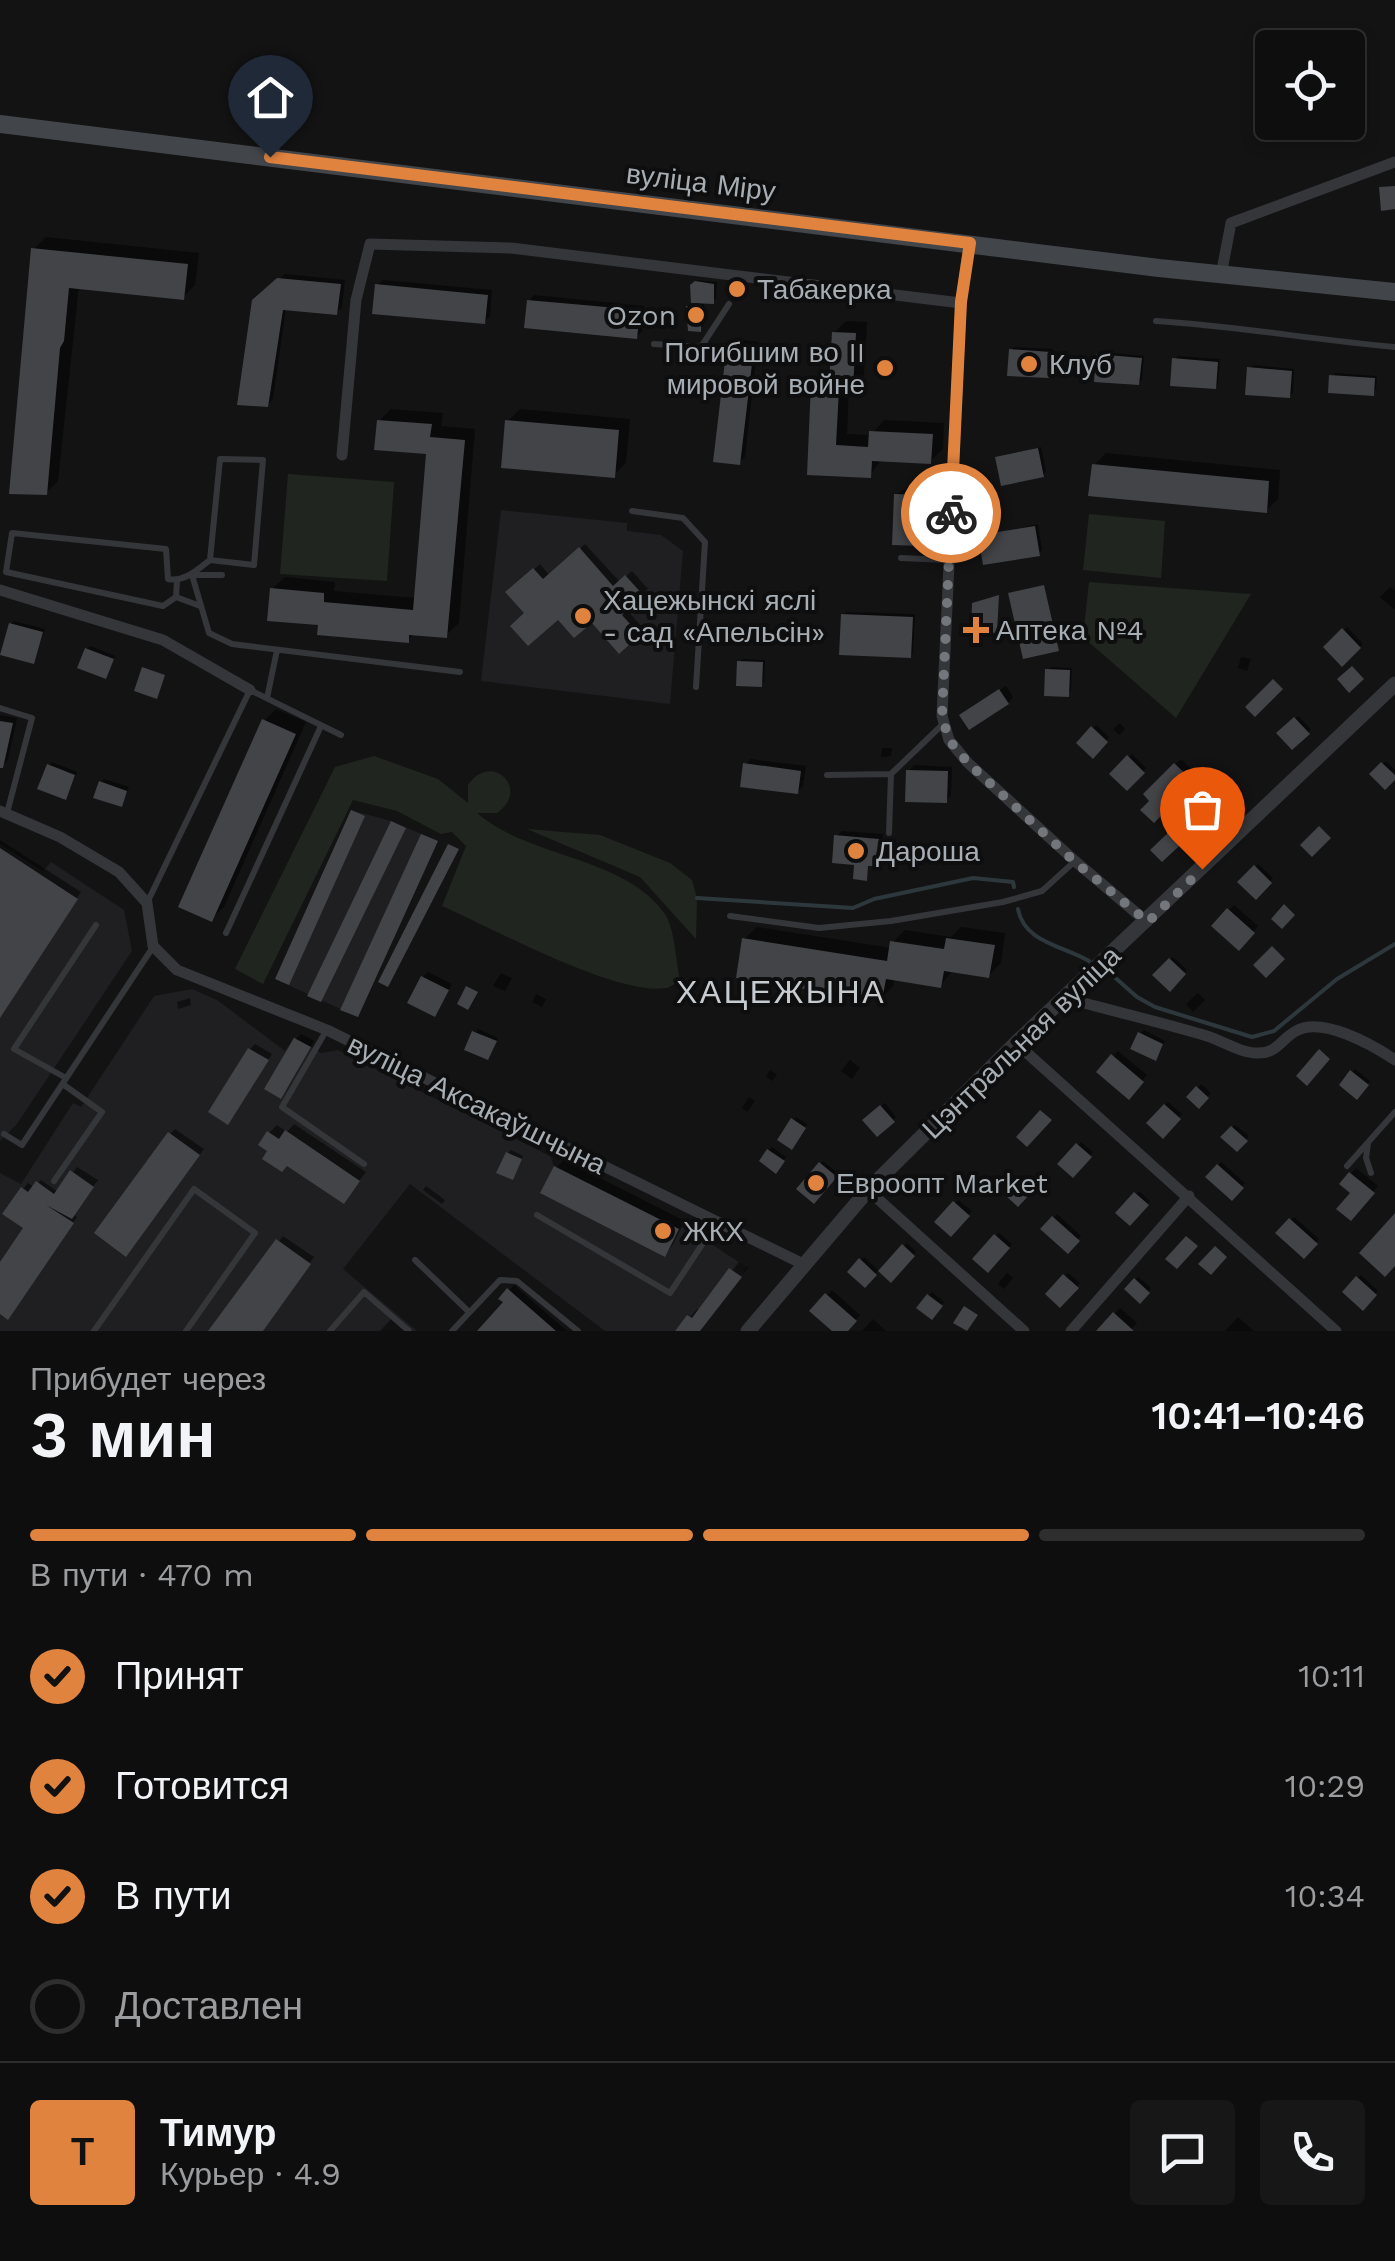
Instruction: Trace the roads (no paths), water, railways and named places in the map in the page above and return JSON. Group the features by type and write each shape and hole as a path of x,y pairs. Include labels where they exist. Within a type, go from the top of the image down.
{"main road":[{"name":"вуліца Міру","path":"0,124 1222,275 1395,292"}],"street":[{"path":"1222,275 1230,223 1395,162"},
{"path":"970,243 961,302 947,560 944,724 949,740 968,763 1074,861 1148,922"},
{"path":"342,455 356,300 370,244 511,248 961,302"},
{"path":"0,590 163,640 250,690"},
{"name":"Цэнтральная вуліца","path":"748,1331 868,1190 1016,1043 1395,684"},
{"path":"3,812 60,837 120,872 147,903 153,946"},
{"name":"вуліца Аксакаўшчына","path":"153,946 177,970 327,1030 803,1264"},
{"path":"1066,998 1210,1036 1260,1054 1274,1050 1297,1029 1318,1027 1344,1032 1395,1060"},
{"path":"1016,1043 1336,1331"},
{"path":"868,1190 1024,1331"},
{"path":"1071,1331 1189,1196"}],"lane":[{"path":"654,344 701,347 729,304"},
{"path":"1156,320 1395,347"},
{"path":"176,597 163,606 6,572 12,533 166,549 168,579 177,581 210,560 254,565 263,460 220,458 210,560"},
{"path":"632,511 683,518 705,542 696,688"},
{"path":"902,558 947,560"},
{"path":"192,574 222,575"},
{"path":"192,574 209,633 232,644 460,672"},
{"path":"176,597 177,581"},
{"path":"176,597 202,606"},
{"path":"267,698 277,650"},
{"path":"147,903 250,690 341,735"},
{"path":"0,708 32,718 3,812"},
{"path":"827,775 891,774 944,724"},
{"path":"226,934 321,726"},
{"path":"889,833 891,774"},
{"path":"730,916 819,928 891,921 1003,902 1042,891 1074,861"},
{"path":"54,1181 102,1112 65,1082 14,1050 96,925"},
{"path":"4,1134 22,1145 153,946"},
{"path":"327,1030 282,1107 364,1164"},
{"path":"1347,1166 1395,1112"},
{"path":"1368,1142 1366,1158 1371,1173"},
{"path":"94,1331 194,1189 255,1233 186,1331"},
{"path":"537,1214 670,1292 718,1222"},
{"path":"414,1260 469,1312"},
{"path":"452,1331 500,1280 517,1281 578,1331"},
{"path":"330,1331 364,1292 409,1331"}],"waterway":[{"path":"697,898 853,908 874,899 973,878 1013,882 1014,887"},
{"path":"1018,909 1028,929 1037,936 1089,961"},
{"path":"1111,974 1155,1007 1252,1037 1274,1031 1337,979 1395,944"}],"place":[{"name":"Табакерка","path":"737,289"},
{"name":"Ozon","path":"696,315"},
{"name":"Клуб","path":"1029,364"},
{"name":"Погибшим во II мировой войне","path":"885,368"},
{"name":"Хацежынскі яслі - сад «Апельсін»","path":"583,616"},
{"name":"Аптека №4","path":"976,630"},
{"name":"Дароша","path":"856,851"},
{"name":"Евроопт Market","path":"816,1183"},
{"name":"ЖКХ","path":"663,1231"}],"district":[{"name":"ХАЦЕЖЫНА","path":"781,992"}]}
